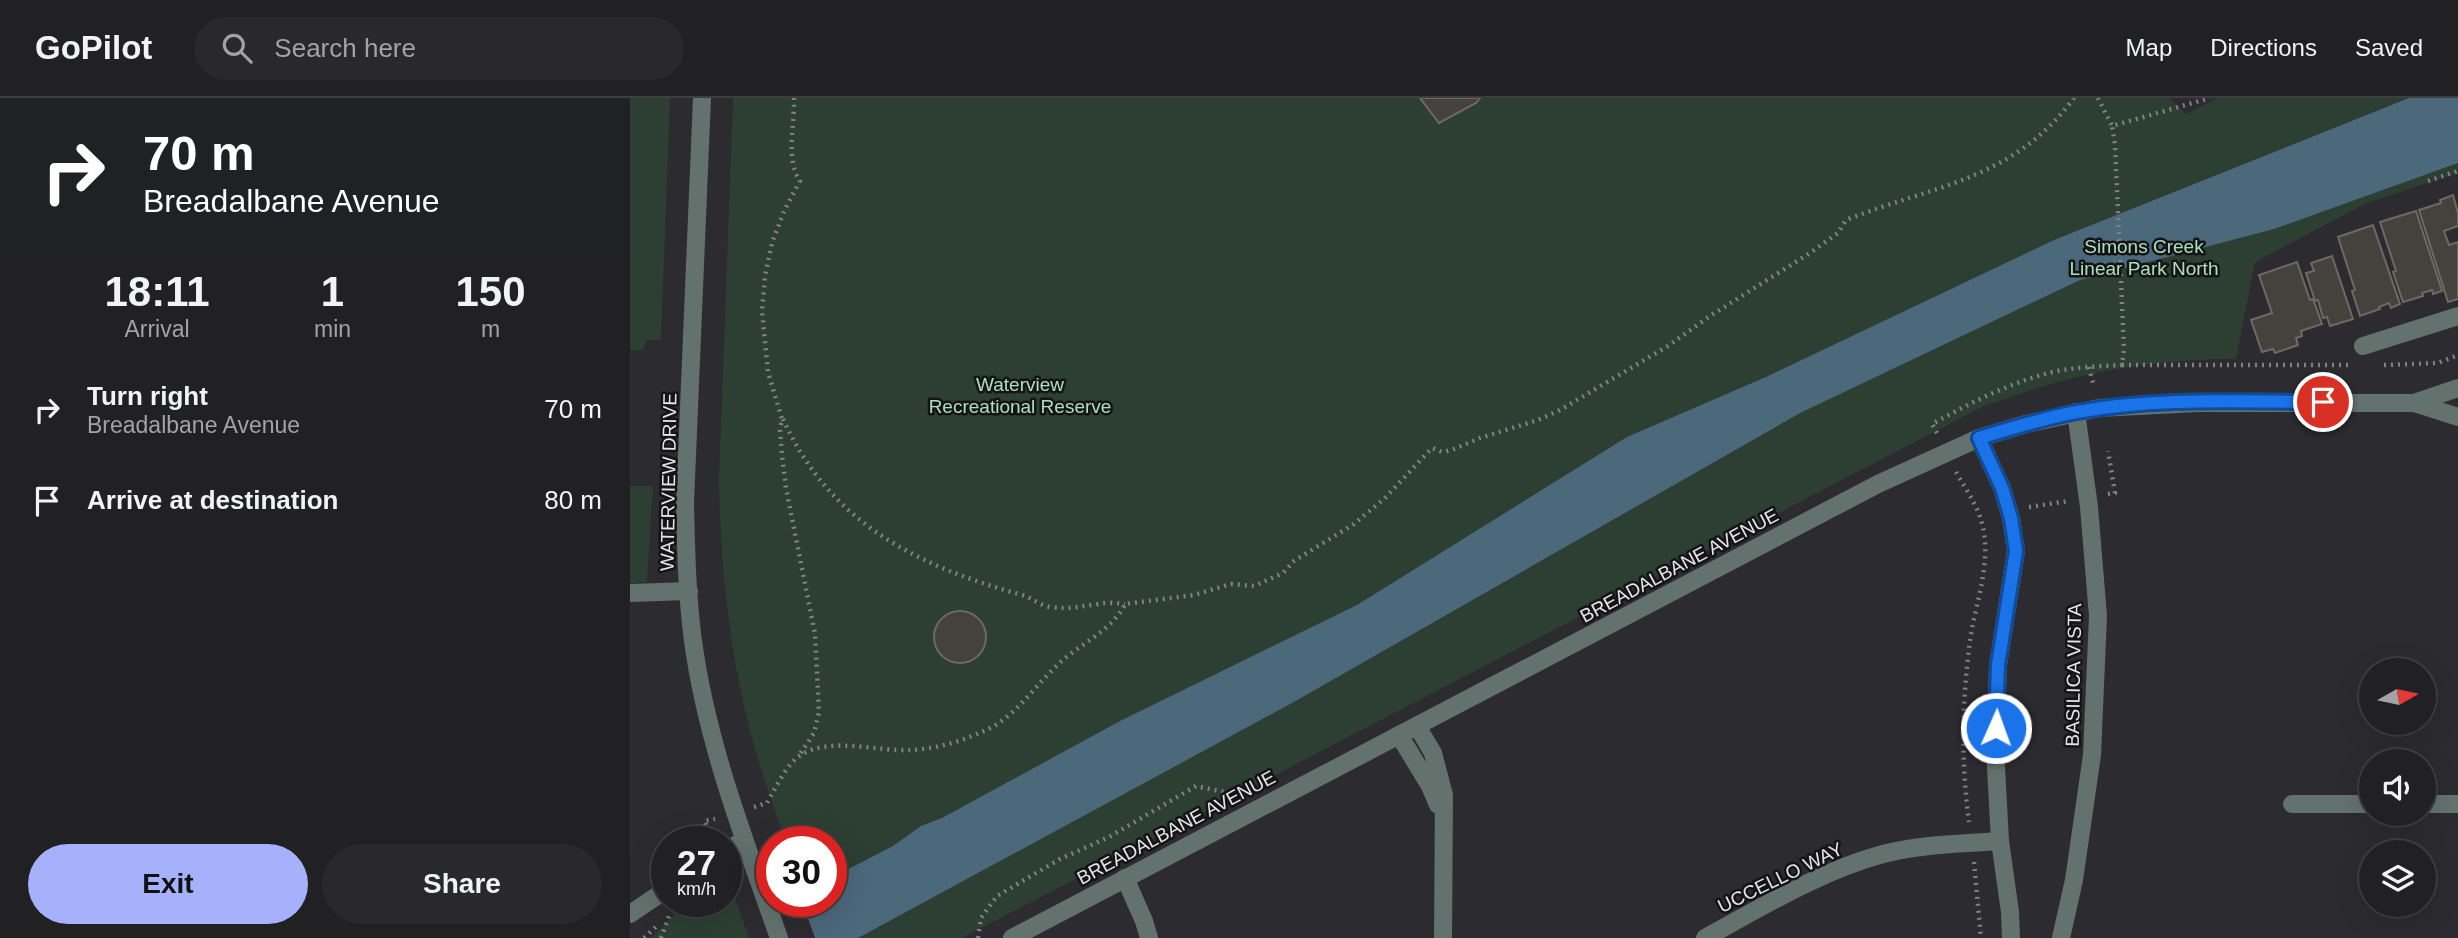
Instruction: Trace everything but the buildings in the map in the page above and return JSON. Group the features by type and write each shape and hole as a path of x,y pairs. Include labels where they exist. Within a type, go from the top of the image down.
{"street":[{"name":"WATERVIEW DRIVE","path":"702,98 685,503 693,641 704,703 735,814 779,938"},
{"path":"2364,346 2458,316"},
{"name":"BREADALBANE AVENUE","path":"2414,403 2458,388"},
{"name":"BREADALBANE AVENUE","path":"1012,938 1878,484 1979,438 2076,412 2147,404 2414,403 2458,417"},
{"name":"BASILICA VISTA","path":"2061,938 2074,880 2092,755 2098,617 2089,507 2076,412"},
{"path":"1979,438 2002,488 2011,518 2016,551 1998,665 1995,749 2000,841 2011,938"},
{"path":"630,593 689,591"},
{"path":"1417,726 1433,753 1444,795 1443,938"},
{"path":"1399,735 1430,786 1443,818"},
{"path":"2292,804 2359,804"},
{"path":"2436,804 2458,804"},
{"name":"UCCELLO WAY","path":"1705,938 1810,882 1862,860 1912,848 2000,841"},
{"path":"1125,878 1149,938"},
{"path":"630,914 651,900"}],"path":[{"path":"794,98 792,160 800,181 772,243 762,310 768,372 782,418 808,466 831,494 857,518 926,562 959,576 1025,596 1043,606 1074,609 1104,603 1125,604 1194,594 1231,584 1254,586 1283,573 1294,561 1354,524 1385,498 1432,448 1442,452 1452,450 1560,410 1668,346 1810,253 1838,233 1846,220 1973,177 2016,153 2043,133 2074,98"},
{"path":"2098,98 2112,127 2115,145 2124,349 2122,365"},
{"path":"2112,127 2210,98"},
{"path":"2428,181 2458,171"},
{"path":"2373,365 2438,363 2458,355"},
{"path":"2089,367 2359,365"},
{"path":"706,826 704,821 767,803 814,733 818,712 815,634 786,488 781,442 782,418"},
{"path":"1980,516 1986,559 1970,639 1964,705 1965,762 1981,938"},
{"path":"800,755 825,747 913,750 936,747 984,731 1001,722 1060,663 1114,623 1125,604"},
{"path":"978,938 981,919 997,896 1060,859 1109,837 1196,786 1270,802"},
{"path":"662,938 669,917"}],"green space":[{"path":"630,98 670,98 661,340 647,340 643,350 630,350"},
{"name":"Waterview Recreational Reserve","path":"733,98 2169,98 2186,114 2218,98 2458,98 2458,173 2367,203 2255,262 2236,359 2170,362 2104,371 2051,384 1984,406 962,938 821,938 827,917 847,917 847,826 781,826 745,711 731,639 719,478"},
{"path":"630,486 653,486 647,582 630,583"},
{"path":"672,917 742,917 749,938 651,938"}],"water":[{"path":"2409,98 2458,98 2458,163 2274,229 2080,280 1800,413 1292,703 858,938 815,938 808,917 847,917 847,870 893,846 921,826 942,818 1120,721 1357,605 1627,437 1766,377 2054,240"}],"route":[{"path":"1996,728 1998,665 2016,551 2011,518 2002,488 1979,438 2026,424 2099,408 2197,402 2323,402"}],"park label":[{"name":"Simons Creek Linear Park North","path":"2144,257"}]}
